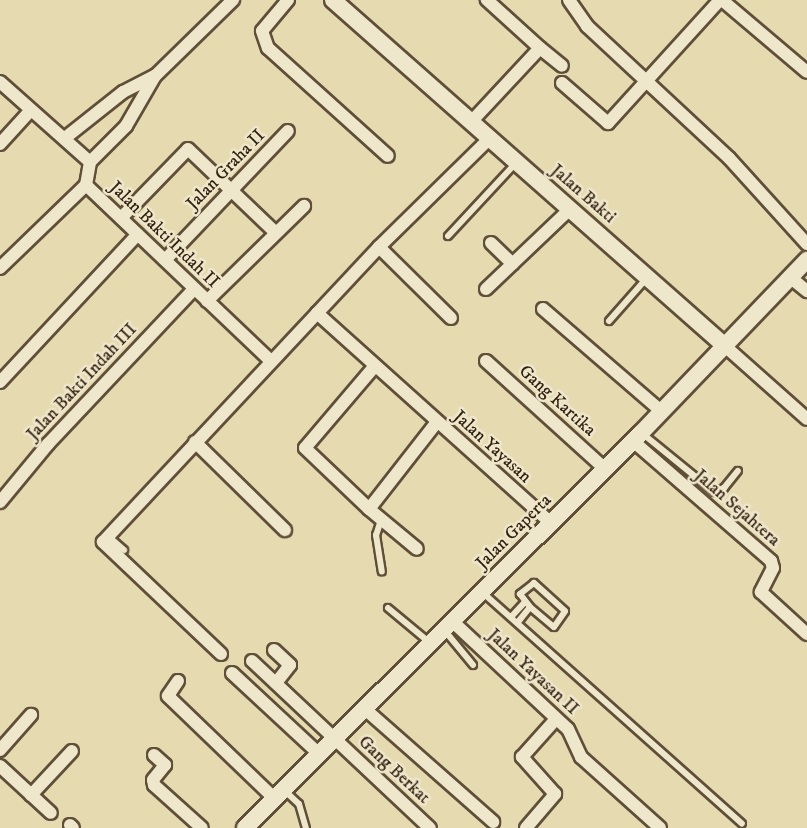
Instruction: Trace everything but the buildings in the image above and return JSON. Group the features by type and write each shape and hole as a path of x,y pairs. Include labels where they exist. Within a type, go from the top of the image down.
{"street":[{"path":"0,82 90,162 126,126 155,76 233,0"},
{"path":"288,0 262,31 268,48 388,156"},
{"name":"Jalan Bakti","path":"333,0 807,419"},
{"path":"487,0 562,66"},
{"path":"569,0 587,26 648,80 729,158 807,244"},
{"path":"562,83 606,123 721,0 807,72"},
{"path":"471,122 540,48"},
{"path":"65,138 123,92 155,76"},
{"path":"0,144 30,111"},
{"name":"Jalan Graha II","path":"165,260 288,131"},
{"path":"221,654 103,543 270,360 379,246 490,138"},
{"path":"121,218 188,149 233,189 275,232"},
{"name":"Jalan Bakti Indah II","path":"90,162 86,185 270,360"},
{"path":"0,268 86,185"},
{"path":"207,301 304,206"},
{"path":"486,289 570,208"},
{"path":"0,382 138,234"},
{"path":"491,243 513,264"},
{"path":"379,246 451,318"},
{"name":"Jalan Gaperta","path":"252,826 278,793 637,437 726,347 807,260"},
{"path":"791,278 807,291"},
{"name":"Jalan Bakti Indah III","path":"0,502 69,421 194,289"},
{"path":"543,309 662,411"},
{"name":"Jalan Yayasan","path":"317,313 551,523"},
{"name":"Gang Kartika","path":"486,361 604,468"},
{"path":"374,366 305,448 369,509 417,549"},
{"name":"Jalan Yayasan","path":"369,509 437,422"},
{"name":"Jalan Sejahtera","path":"637,437 771,561 772,568 761,592 807,634"},
{"path":"195,442 285,530"},
{"name":"Jalan Yayasan II","path":"447,625 571,733 581,757 660,828"},
{"path":"274,650 290,665 276,683"},
{"name":"Gang Berkat","path":"252,661 430,828"},
{"path":"232,673 318,753"},
{"path":"178,681 168,696 278,793"},
{"path":"365,709 493,822"},
{"path":"0,750 31,715"},
{"path":"526,828 555,794 522,757 556,719"},
{"path":"31,795 72,752"},
{"path":"154,754 165,765 153,780 154,785 202,828"},
{"path":"0,766 51,813"}],"lane":[{"path":"448,236 516,162"},
{"path":"609,321 648,277"},
{"path":"637,437 714,492 724,488 738,471"},
{"path":"382,520 376,534 382,572"},
{"path":"108,536 124,550"},
{"path":"534,583 565,611 554,627 527,604 520,594 534,583"},
{"path":"482,591 742,824"},
{"path":"512,617 527,604"},
{"path":"518,622 527,604"},
{"path":"388,608 430,643"},
{"path":"447,625 473,665"},
{"path":"278,793 299,804 306,828"}]}
